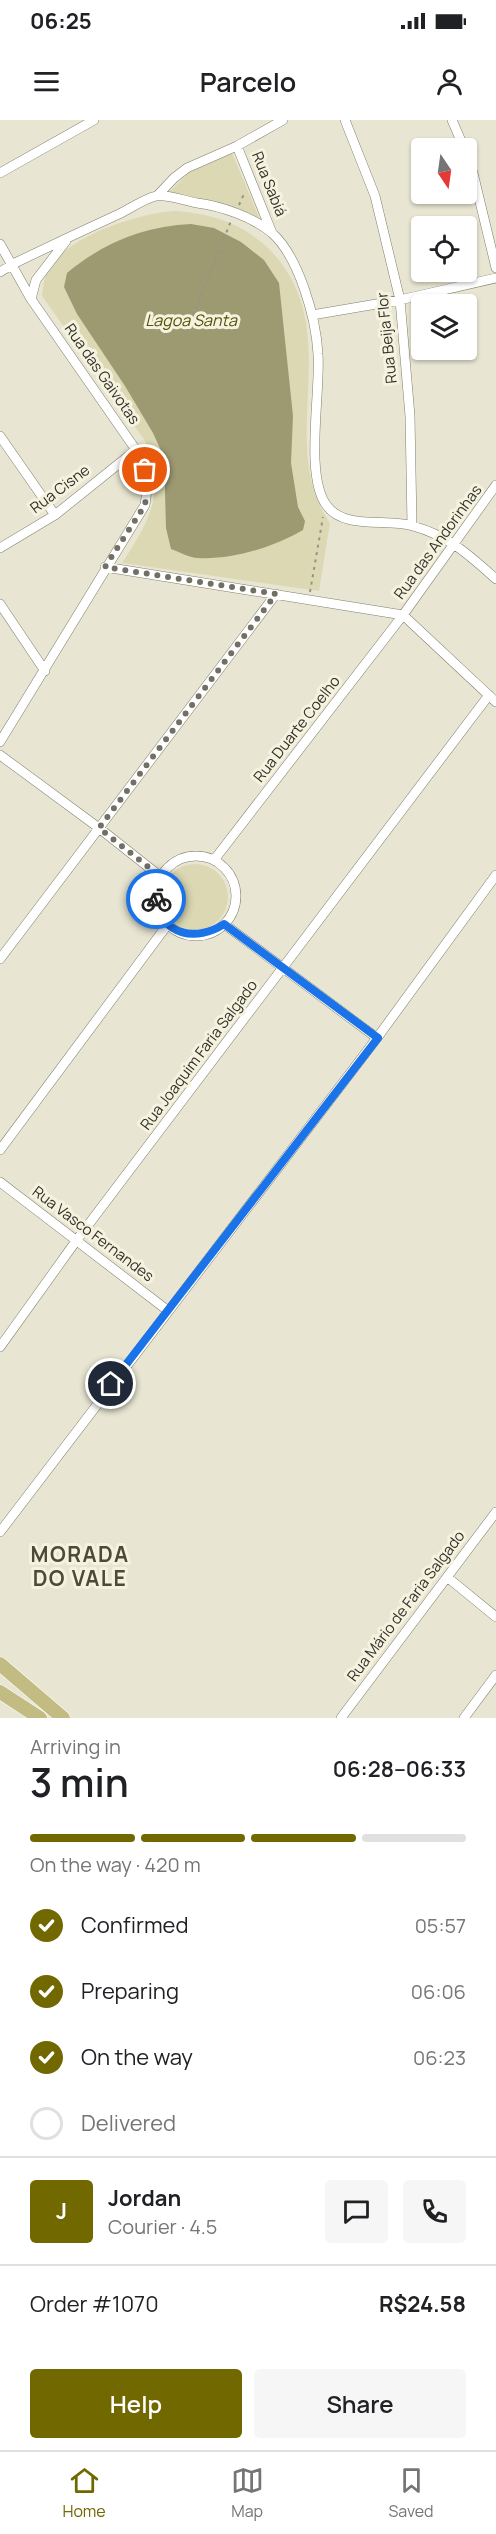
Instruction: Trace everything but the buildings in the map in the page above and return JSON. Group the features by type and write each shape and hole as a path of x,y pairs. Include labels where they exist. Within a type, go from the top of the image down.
{"main road":[{"path":"0,1664 63,1718"},
{"path":"0,1692 40,1718"}],"street":[{"path":"0,173 94,120"},
{"path":"0,272 157,196 187,168 237,146 283,120"},
{"name":"Rua Beija Flor","path":"345,120 375,196 400,300 410,416 412,525"},
{"path":"452,120 460,138"},
{"name":"Rua Sabiá","path":"237,146 272,234"},
{"path":"477,190 496,268"},
{"path":"157,196 210,205 250,220 272,234 293,262 304,287 312,315 318,354 315,452 318,482 325,504 336,515 351,519 412,525 456,543 496,579"},
{"path":"31,299 36,280 69,237"},
{"name":"Rua das Gaivotas","path":"0,244 31,299 136,450 147,478 145,505 0,742"},
{"path":"312,315 400,300 496,278"},
{"path":"0,436 55,514"},
{"name":"Rua Cisne","path":"0,548 55,514 136,450"},
{"name":"Rua das Andorinhas","path":"403,615 496,485"},
{"path":"105,567 403,615 492,699"},
{"path":"0,959 276,594"},
{"path":"0,604 45,670"},
{"name":"Rua Duarte Coelho","path":"214,860 403,615"},
{"name":"Rua Joaquim Faria Salgado","path":"0,1347 76,1241 492,699"},
{"path":"0,755 161,877"},
{"path":"189,857 206,857 214,860 226,870 234,882 236,897 233,912 224,924 211,933 196,936 181,933 168,924 160,914 156,902 161,877 172,864 189,857"},
{"path":"0,1532 167,1310 378,1038 496,875"},
{"path":"0,1150 168,924"},
{"path":"224,924 378,1038"},
{"name":"Rua Vasco Fernandes","path":"0,1182 167,1310"},
{"name":"Rua Mário de Faria Salgado","path":"340,1718 496,1512"},
{"path":"447,1577 496,1617"},
{"path":"464,1718 496,1675"}],"path":[{"path":"235,212 251,181"},
{"path":"193,316 230,225"},
{"path":"309,600 325,504"}],"shaded area":[{"path":"232,153 261,222 167,194 191,171"},
{"name":"Lagoa Santa","path":"175,211 214,217 249,233 270,250 293,282 305,316 309,351 308,458 314,491 330,523 319,591 122,563 140,534 152,505 155,475 152,459 145,441 42,296 43,285 47,272 58,257 87,237 105,228 143,216"},
{"path":"195,864 207,867 218,874 225,885 228,897 225,909 218,920 207,927 195,930 183,927 172,920 165,909 162,897 165,885 172,874 183,867"}],"water":[{"name":"Lagoa Santa","path":"191,224 214,228 241,242 264,260 279,283 293,416 291,463 298,507 305,521 303,530 279,542 239,555 225,557 198,558 171,549 166,528 164,457 153,433 77,314 64,287 67,273 110,245 141,232"}],"way so far":[{"path":"145,470 147,478 145,505 105,567 276,594 99,828 161,877 156,899"}],"district":[{"name":"MORADA DO VALE","path":"80,1567"}],"route":[{"path":"111,1384 378,1038 224,924 211,933 196,936 181,933 168,924 160,914 156,899"}]}
